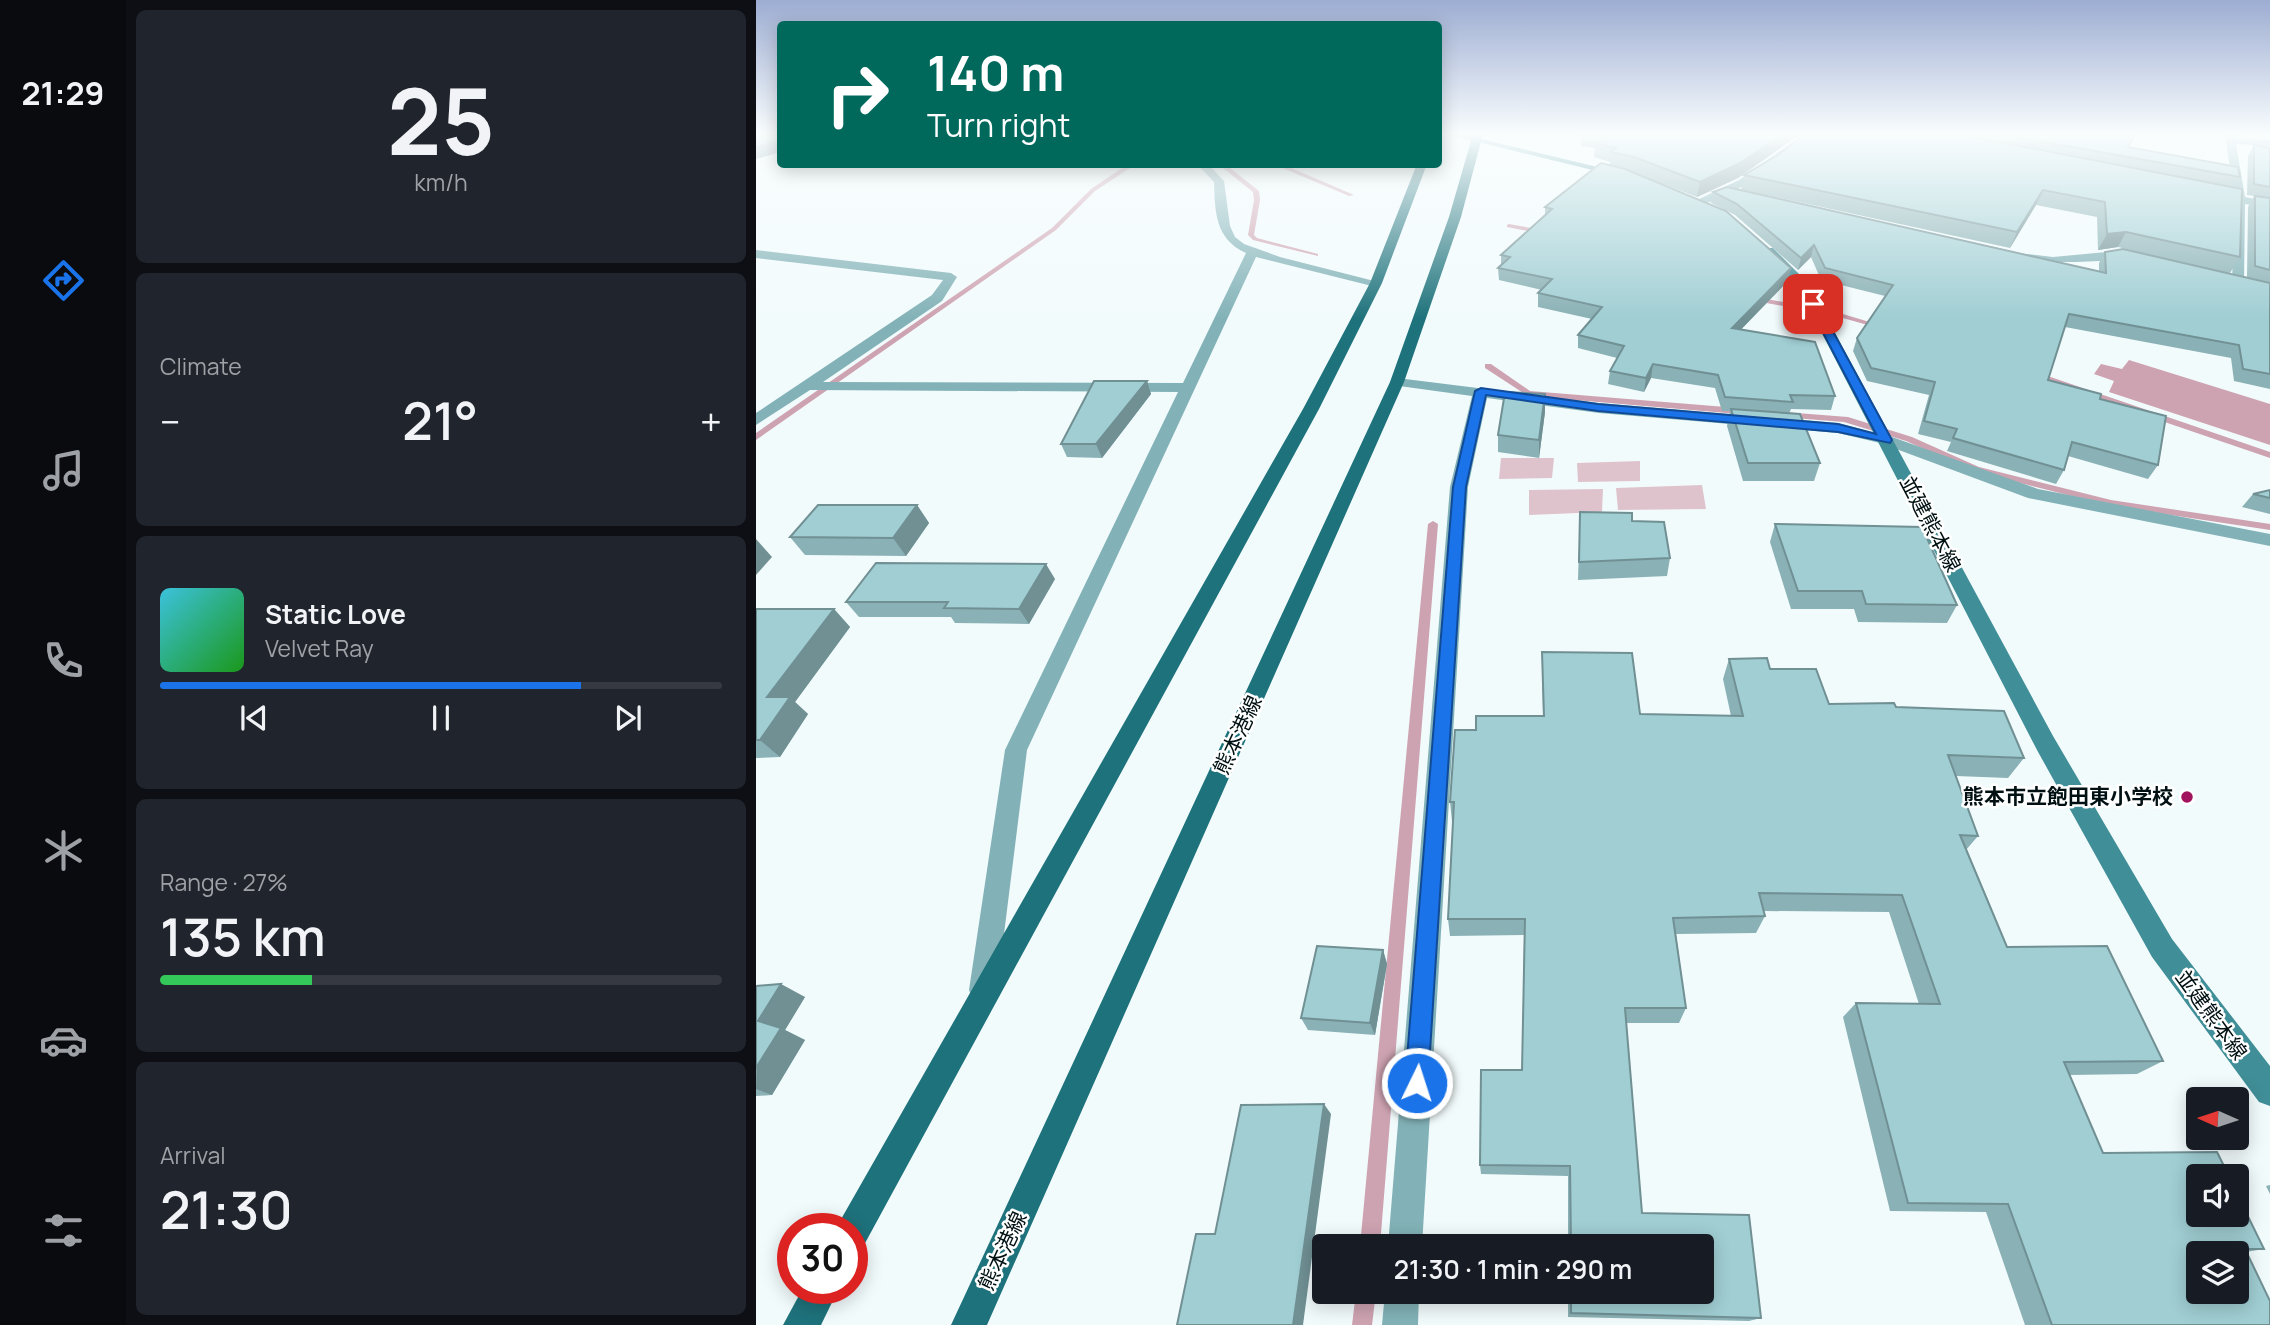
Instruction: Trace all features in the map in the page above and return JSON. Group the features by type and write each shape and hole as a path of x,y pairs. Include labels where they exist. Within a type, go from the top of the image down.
{"main road":[{"path":"863,1213 1156,694 1311,409 1376,284 1410,196"},
{"name":"熊本港線","path":"969,1325 1397,382 1461,196"},
{"name":"並建熊本線","path":"1757,241 1802,283 2045,743 2162,948 2270,1091"},
{"path":"801,1325 813,1304"}],"street":[{"path":"1220,196 1221,210 1231,240 1252,253 1376,284"},
{"path":"1696,203 1717,196"},
{"path":"1741,196 1749,198"},
{"path":"2219,196 2270,205"},
{"path":"2237,282 2239,196"},
{"path":"982,1000 1016,750 1252,253"},
{"path":"756,254 951,277 937,298 756,420"},
{"path":"2020,257 2064,262 2118,254 2142,258"},
{"path":"1397,382 1598,408 1838,428 1886,440 2035,494 2270,540"},
{"path":"809,386 1186,388"},
{"path":"1406,1234 1459,487 1481,391"},
{"path":"1400,1325 1401,1304"}],"shaded area":[{"path":"2129,360 2270,404 2270,445 2109,392 2114,381 2094,374 2101,364 2122,369"},
{"path":"1501,458 1554,458 1552,478 1499,479"},
{"path":"1640,461 1640,481 1578,482 1577,463"},
{"path":"1702,485 1706,509 1618,510 1616,488"},
{"path":"1603,489 1602,512 1529,515 1529,490"}],"building":[{"path":"1559,196 1690,196 1726,211 1791,268 1732,328 1815,342 1835,396 1790,395 1793,402 1725,397 1718,375 1653,364 1646,378 1610,371 1624,346 1578,335 1602,307 1538,293 1552,279 1498,268 1510,257 1501,255 1552,209 1545,207"},
{"path":"1721,196 1766,196 2106,273 2105,252 2123,249 2270,283 2270,374 2243,369 2239,345 2069,314 2048,380 2101,394 2100,399 2166,416 2158,465 2072,442 2064,470 1953,438 1957,429 1924,421 1935,382 1871,368 1857,338 1893,285 1825,268 1814,245 1801,258 1737,204"},
{"path":"1844,196 2039,196 2017,232"},
{"path":"2073,196 2242,196 2240,257 2126,232 2107,234 2105,202"},
{"path":"2255,196 2270,198 2270,270 2255,266"},
{"path":"1094,381 1147,381 1096,444 1061,444"},
{"path":"1505,392 1545,394 1539,440 1498,435"},
{"path":"1731,409 1800,414 1820,463 1748,463"},
{"path":"2270,490 2270,498 2253,494"},
{"path":"818,505 917,505 893,538 790,537"},
{"path":"1580,512 1632,513 1632,521 1664,522 1670,558 1579,562"},
{"path":"1775,524 1922,527 1957,605 1866,604 1862,591 1798,591"},
{"path":"876,563 1046,564 1019,609 944,608 948,602 846,602"},
{"path":"756,609 834,609 767,697 790,697 760,740 756,740"},
{"path":"1542,652 1632,653 1640,714 1743,716 1729,659 1767,658 1770,669 1816,669 1829,704 1894,703 1896,707 2004,711 2024,758 1948,755 1978,836 1960,835 2007,947 2107,946 2163,1061 2064,1062 2103,1153 2217,1152 2223,1164 2186,1164 2186,1227 2249,1227 2249,1218 2264,1249 2249,1249 2249,1241 2186,1241 2186,1304 2249,1304 2249,1257 2270,1301 2270,1325 2052,1325 2008,1204 1908,1203 1856,1003 1940,1004 1902,895 1759,893 1765,916 1673,918 1686,1008 1625,1008 1642,1213 1749,1215 1761,1318 1571,1313 1571,1304 1714,1304 1714,1234 1571,1234 1570,1166 1480,1165 1481,1070 1522,1070 1525,919 1448,919 1454,802 1450,802 1455,730 1476,730 1476,716 1544,716"},
{"path":"1317,946 1383,950 1370,1023 1301,1018"},
{"path":"781,984 758,1021 781,1028 756,1068 756,986"},
{"path":"1324,1104 1293,1325 1177,1325 1196,1234 1215,1234 1241,1105"}],"waterway":[{"path":"756,437 1054,229 1087,196"},
{"path":"1257,196 1251,235 1255,239 1316,255"},
{"path":"1509,226 1543,232"},
{"path":"1753,298 1833,313 1882,327"},
{"path":"1488,366 1528,393 1738,411"},
{"path":"2033,374 2270,455"},
{"path":"1784,415 1845,419 1909,439 1976,469 2111,503 2270,527"},
{"path":"1371,1234 1433,524"},
{"path":"1362,1325 1365,1304"}],"place":[{"name":"熊本市立飽田東小学校","path":"2187,797"}],"route":[{"path":"1417,1083 1459,487 1481,391 1598,408 1838,428 1886,440 1813,304"}]}
